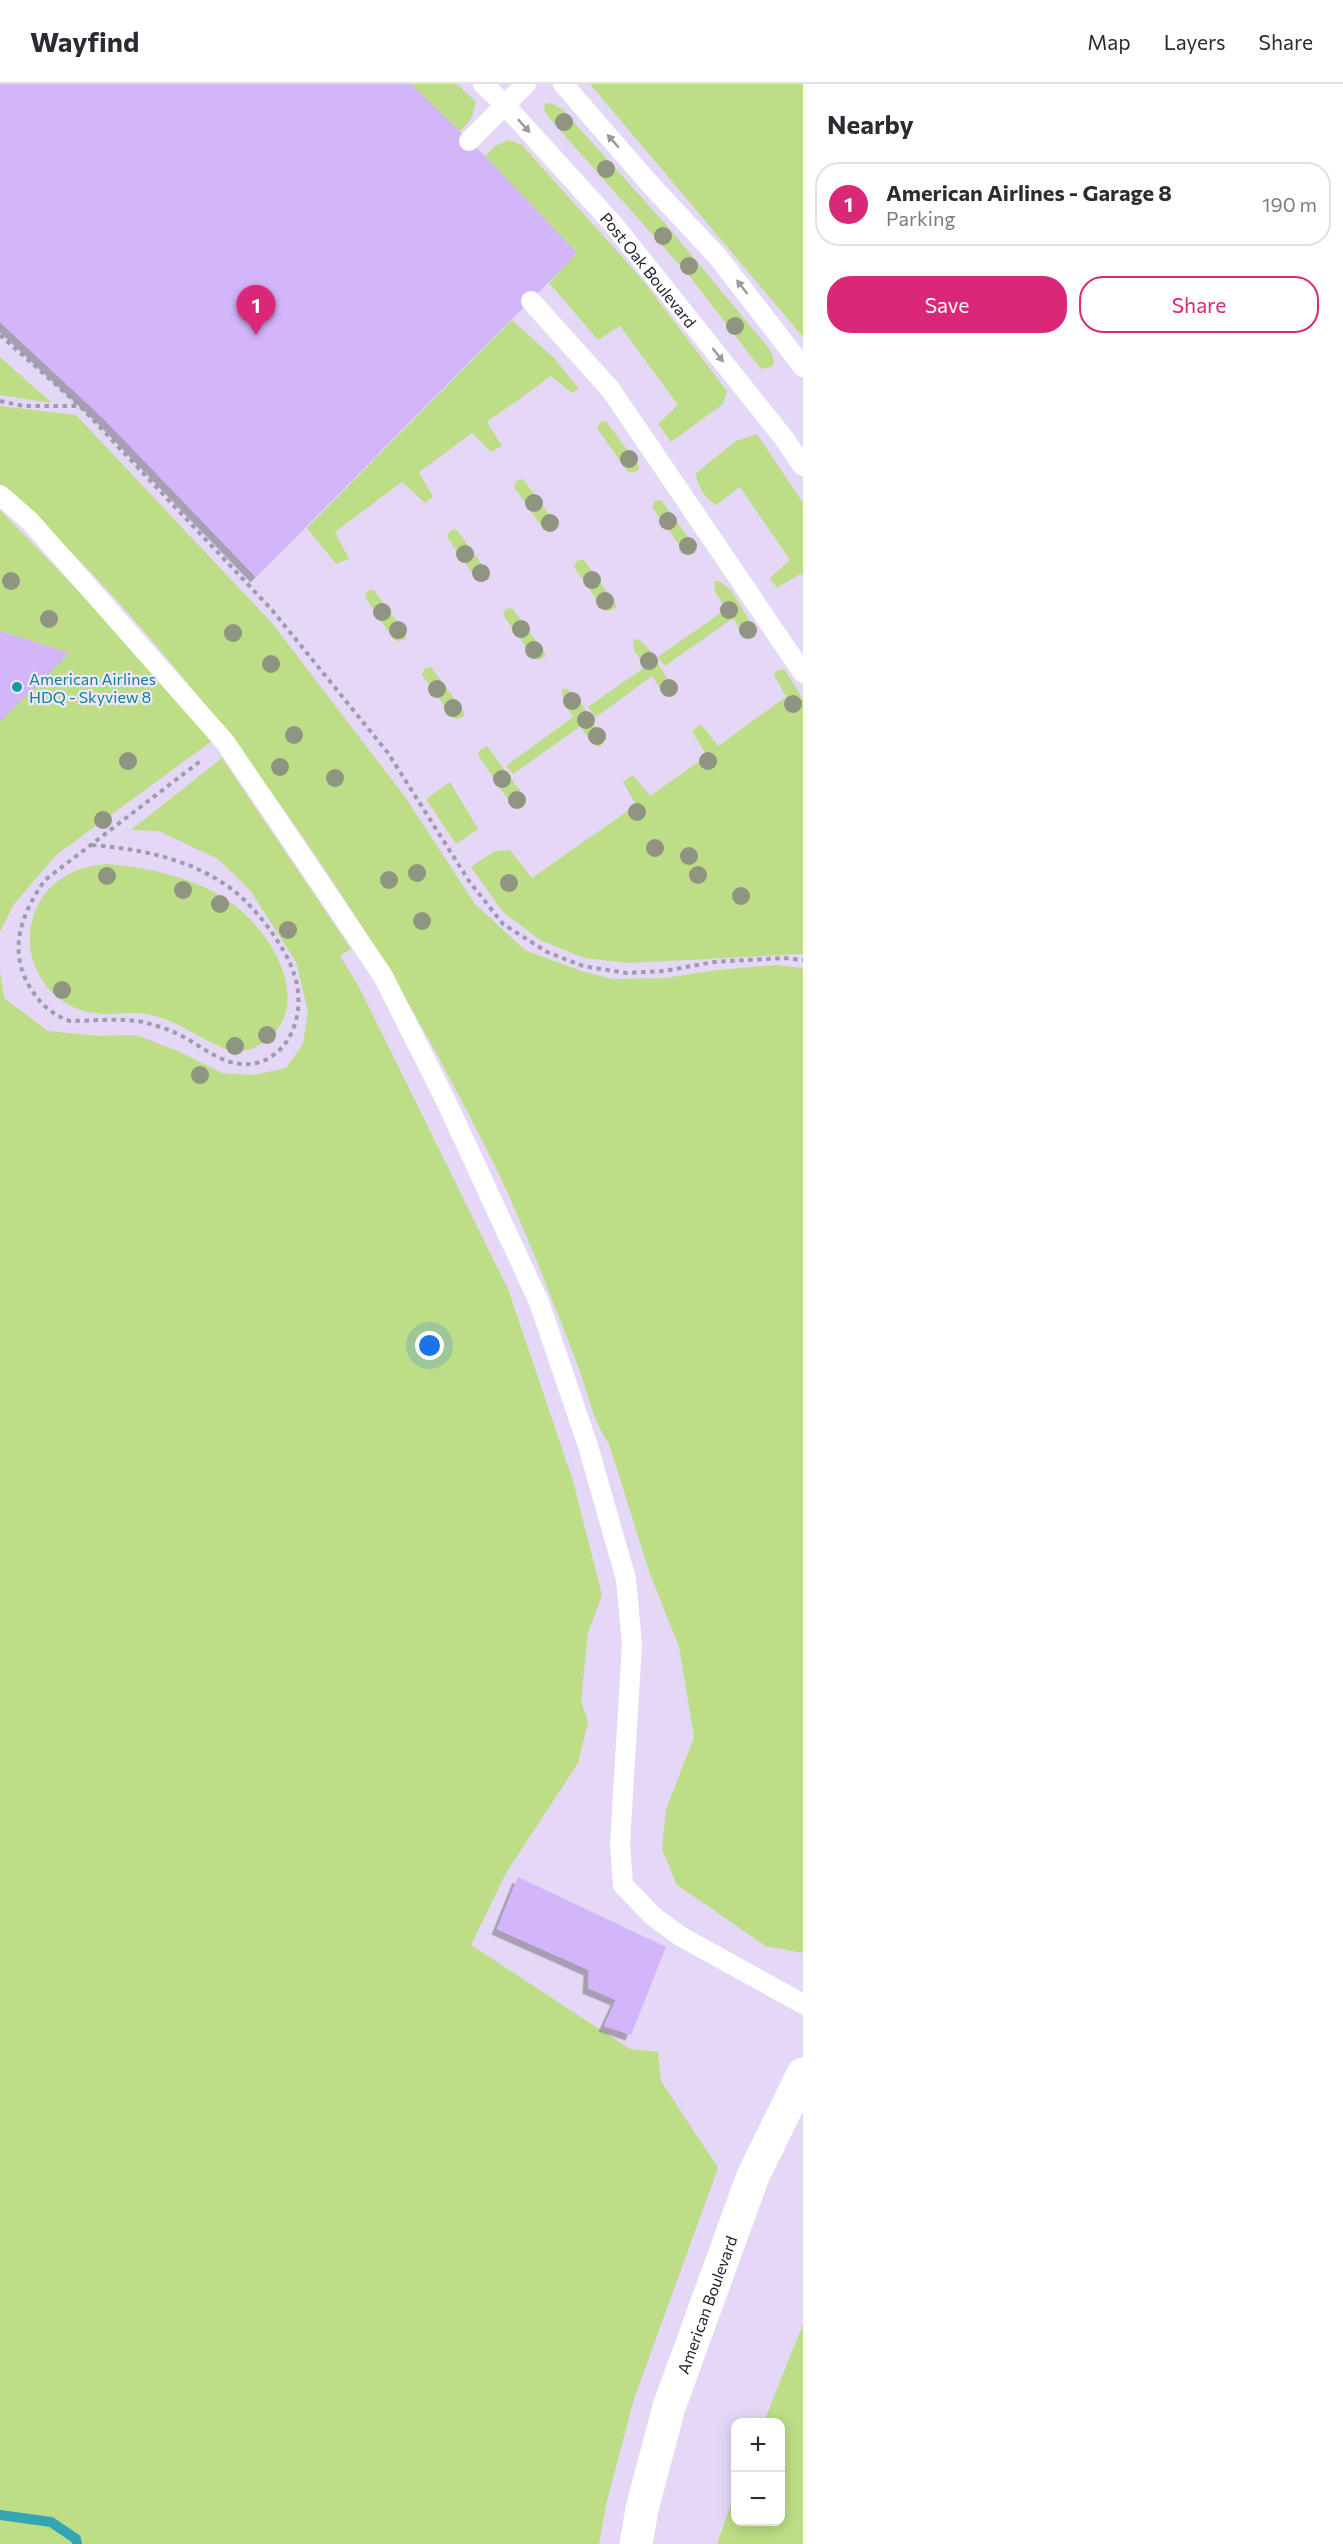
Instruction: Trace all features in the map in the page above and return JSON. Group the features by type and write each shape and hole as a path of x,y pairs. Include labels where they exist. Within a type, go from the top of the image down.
{"street":[{"name":"American Boulevard","path":"636,2544 642,2509 669,2407 753,2176 803,2074"}],"lane":[{"name":"Post Oak Boulevard","path":"483,84 505,105 613,224 783,436 803,466"},
{"path":"469,141 526,84"},
{"path":"563,84 649,183 718,256 803,367"},
{"path":"531,301 611,390 803,673"},
{"path":"0,495 30,521 225,742 383,976 446,1101 543,1313 588,1446 626,1579 632,1644 620,1844 624,1885 653,1916 680,1936 803,2004"}],"path":[{"path":"0,335 80,406 272,610 388,753 469,881 503,924 547,952 583,966 626,973 664,971 714,962 784,958 803,960"},
{"path":"0,401 23,406 80,406"},
{"path":"92,844 130,848 192,866 234,891 248,904 266,925 290,962 295,975 298,994 294,1028 291,1038 277,1054 254,1064 226,1062 177,1033 146,1023 70,1021 51,1013 37,998 25,979 18,960 21,924 30,902 45,880 225,742"}],"green space":[{"path":"411,84 457,84 476,102 472,117 460,132"},
{"path":"590,84 803,84 803,337"},
{"path":"551,103 562,109 669,228 771,351 774,362 772,367 761,369 691,278 550,119 544,110 545,104"},
{"path":"509,140 522,145 641,278 727,391 723,404 671,442 658,424 678,405 620,326 598,340 549,283 577,253 485,156 495,146"},
{"path":"512,320 554,358 579,389 572,393 551,376 487,422 502,446 491,452 472,433 419,472 433,497 425,503 402,482 335,532 349,559 336,564 307,528"},
{"path":"0,357 52,403 0,395"},
{"path":"0,406 76,415 272,623 405,797 475,904 525,950 581,971 613,979 665,978 717,970 777,965 803,968 803,1953 766,1946 677,1885 662,1849 666,1810 694,1737 679,1647 649,1571 609,1444 593,1413 579,1369 533,1251 485,1146 405,999 362,927 317,857 269,789 219,722 111,594 0,484"},
{"path":"606,421 639,466 639,470 632,473 627,471 597,428 600,422"},
{"path":"757,434 803,503 803,577 800,574 777,588 770,578 790,560 740,487 716,505 702,491 696,473 736,441"},
{"path":"523,479 556,524 556,528 550,531 544,530 514,487 517,480"},
{"path":"661,500 694,545 694,549 688,552 683,550 652,507 655,501"},
{"path":"0,510 145,660 212,741 56,855 14,904 0,932 0,721 69,653 0,631"},
{"path":"456,529 489,574 489,579 477,580 447,537 450,531"},
{"path":"583,559 616,604 616,608 609,611 604,610 574,567 577,561"},
{"path":"714,581 719,581 731,590 755,630 756,636 750,639 742,632 733,618 665,666 658,657 726,609 715,592"},
{"path":"374,590 406,634 406,639 394,640 365,597 367,591"},
{"path":"512,608 545,653 545,657 539,660 534,658 503,615 506,609"},
{"path":"638,639 649,649 675,694 669,697 661,690 652,676 596,717 588,707 645,667 634,650 633,640"},
{"path":"431,667 464,712 464,716 457,719 452,717 422,675 425,668"},
{"path":"784,669 803,699 803,954 629,963 584,958 540,940 503,912 471,867 495,851 510,850 532,878 636,805 623,782 633,775 650,796 707,756 692,731 701,724 718,746 786,697 774,675 776,671"},
{"path":"562,689 567,689 578,698 603,738 603,744 598,747 589,740 581,726 513,774 506,766 573,717 563,700"},
{"path":"487,746 524,796 526,802 520,808 513,807 478,755 480,750"},
{"path":"222,758 351,949 340,956 359,987 508,1289 573,1481 602,1595 588,1633 581,1701 588,1722 578,1763 506,1873 471,1945 630,2049 658,2052 661,2081 718,2168 634,2399 607,2501 599,2544 0,2544 0,970 4,998 48,1031 99,1036 136,1035 178,1051 222,1073 253,1075 286,1068 303,1044 308,1012 296,962 250,890 218,859 159,831 131,830"},
{"path":"450,782 478,829 456,844 426,799"},
{"path":"109,864 158,872 190,881 220,895 248,917 272,949 282,967 287,987 287,1005 282,1023 269,1038 252,1049 231,1051 163,1018 138,1013 100,1014 75,1008 60,999 48,987 38,973 32,957 30,940 32,923 38,905 50,887 59,880 77,870"},
{"path":"803,2324 803,2544 717,2544 731,2504 731,2526 785,2526 785,2418 766,2418"}],"building":[{"path":"0,84 411,84 485,156 577,253 256,577 104,419 0,322"},
{"name":"American Airlines HDQ - Skyview 8","path":"0,631 69,653 0,721"},
{"path":"518,1877 666,1947 631,2035 604,2026 616,2000 588,1988 589,1970 497,1929"}],"waterway":[{"path":"0,2515 51,2522 76,2539 77,2544"}],"place":[{"name":"American Airlines - Garage 8","path":"256,335"},
{"name":"American Airlines HDQ - Skyview 8","path":"17,687"}]}
